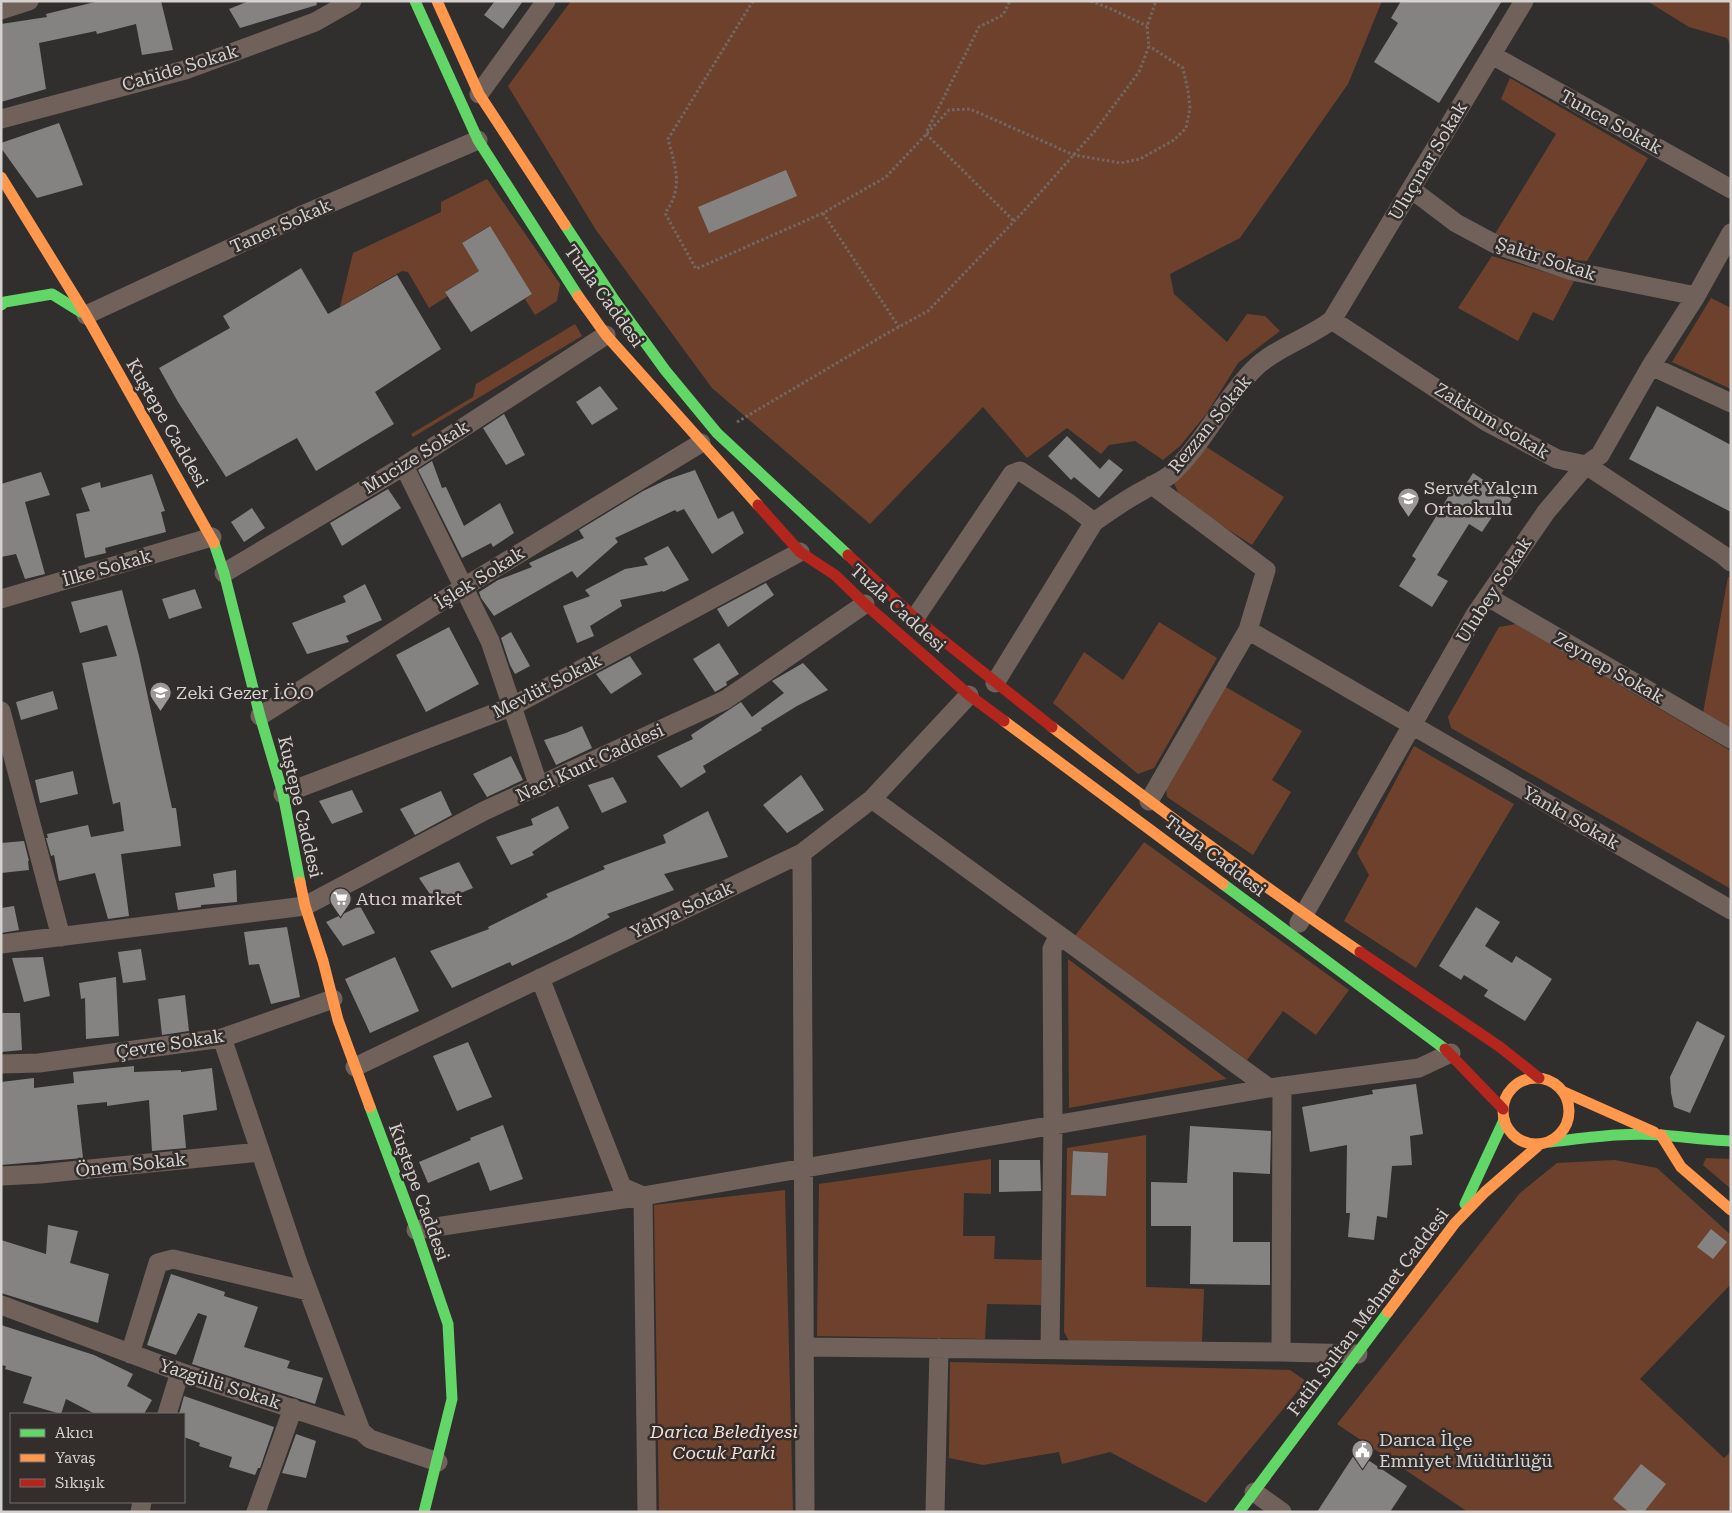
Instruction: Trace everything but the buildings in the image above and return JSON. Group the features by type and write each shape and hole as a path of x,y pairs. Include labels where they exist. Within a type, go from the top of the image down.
{"main road":[{"name":"Tuzla Caddesi","path":"415,1 478,140 584,305 606,335 709,438 915,618 995,683 1149,801 1304,914 1500,1047 1539,1078"},
{"name":"Tuzla Caddesi","path":"437,1 479,94 615,301 665,370 709,438 800,552 835,576 969,695 1451,1053 1503,1114"},
{"name":"Kuştepe Caddesi","path":"1,177 86,315 212,537 224,573 260,716 283,794 305,906 355,1067 416,1230 448,1324 452,1399 438,1462 424,1512"},
{"path":"1,305 5,302 52,294 86,315"},
{"path":"1456,1223 1503,1114 1505,1099 1519,1083 1529,1079 1549,1080 1564,1092 1568,1101 1570,1111 1565,1129 1558,1136 1545,1143"},
{"path":"1564,1092 1661,1135 1680,1167 1731,1210"},
{"path":"1503,1114 1512,1134 1528,1144 1600,1136 1661,1135 1731,1141"},
{"name":"Fatih Sultan Mehmet Caddesi","path":"1238,1512 1456,1223 1485,1192 1545,1143"}],"street":[{"path":"1,10 29,1"},
{"name":"Cahide Sokak","path":"1,119 185,70 315,22 352,1"},
{"path":"479,94 546,1"},
{"name":"Uluçınar Sokak","path":"1332,320 1524,1"},
{"name":"Tunca Sokak","path":"1492,54 1731,190"},
{"name":"Taner Sokak","path":"86,315 300,216 478,140"},
{"name":"Şakir Sokak","path":"1411,189 1456,223 1497,245 1572,270 1696,296"},
{"name":"Ulubey Sokak","path":"1293,936 1475,615 1546,512 1586,465 1600,456 1650,366 1696,296 1731,233"},
{"name":"Zakkum Sokak","path":"1332,320 1487,422 1557,460 1586,465 1731,562"},
{"name":"Rezzan Sokak","path":"995,683 1094,522 1117,505 1170,475 1186,459 1252,371 1281,349 1319,330 1332,320"},
{"name":"Mucize Sokak","path":"224,573 404,466 606,335"},
{"path":"1650,366 1731,403"},
{"name":"İşlek Sokak","path":"260,716 464,587 709,438"},
{"path":"404,466 490,641 539,787"},
{"path":"915,618 1012,474 1020,471 1024,473 1094,522"},
{"path":"1149,801 1248,630 1266,570 1152,485"},
{"name":"İlke Sokak","path":"1,599 212,537"},
{"name":"Mevlüt Sokak","path":"283,794 511,707 800,552"},
{"name":"Zeynep Sokak","path":"1488,597 1731,739"},
{"name":"Naci Kunt Caddesi","path":"305,906 484,811 725,700 865,604"},
{"name":"Yankı Sokak","path":"1248,630 1731,910"},
{"name":"Yahya Sokak","path":"355,1067 802,853 872,799 969,695"},
{"path":"1,710 61,937"},
{"path":"872,799 1059,935 1276,1087"},
{"path":"802,853 805,1512"},
{"path":"1,944 305,906"},
{"path":"1050,1350 1053,1126 1052,949 1059,935"},
{"path":"540,978 622,1186 643,1196"},
{"name":"Çevre Sokak","path":"1,1064 39,1063 222,1038 333,999"},
{"path":"222,1038 308,1291 361,1431"},
{"path":"416,1230 643,1196 1276,1087 1419,1068 1451,1053"},
{"path":"1276,1087 1281,1352"},
{"name":"Önem Sokak","path":"1,1176 40,1174 260,1152"},
{"path":"643,1196 647,1512"},
{"path":"130,1354 158,1263 173,1259 308,1291"},
{"name":"Yazgülü Sokak","path":"1,1305 180,1372 361,1431 370,1439 438,1462"},
{"path":"804,1347 1358,1354"},
{"path":"935,1512 939,1348"},
{"path":"167,1413 180,1372"},
{"path":"256,1512 293,1408"},
{"path":"1254,1492 1282,1512"}],"path":[{"path":"754,1 668,139 678,178 673,203 666,213 696,269 823,213 886,177 949,110 970,109 1074,155 1121,164 1140,159 1174,140 1186,128 1190,108 1184,68 1149,46"},
{"path":"926,134 979,27 1003,15 1010,1"},
{"path":"1091,1 1147,26"},
{"path":"709,438 928,311 1074,155 1094,132 1139,72 1149,46 1147,26 1156,1"},
{"path":"926,134 1014,221"},
{"path":"823,213 900,327"}],"green space":[{"path":"571,1 1382,1 1348,84 1240,238 1170,274 1174,294 1227,342 1247,314 1265,316 1280,331 1238,363 1207,413 1180,446 1163,460 1135,441 1109,445 1101,454 1067,428 1027,458 983,407 870,524 712,388 596,230 508,86"},
{"path":"1647,1 1731,1 1731,47 1727,38 1689,27"},
{"path":"1510,78 1648,158 1587,261 1561,259 1495,234 1556,134 1501,99"},
{"path":"487,179 560,284 557,301 535,315 525,299 532,294 489,226 462,243 479,271 446,291 448,296 429,308 408,272 402,271 340,307 353,253 441,212 441,202"},
{"path":"1492,256 1574,281 1553,321 1533,312 1518,341 1458,308"},
{"path":"1711,298 1731,308 1731,389 1672,362"},
{"path":"575,324 582,336 413,437 411,434 473,397 476,384"},
{"path":"1205,446 1284,497 1252,545 1181,499 1174,483"},
{"path":"1728,577 1731,578 1731,730 1703,713"},
{"path":"1159,622 1217,658 1154,768 1138,774 1053,703 1084,652 1123,680"},
{"path":"1516,624 1731,751 1731,889 1451,728 1448,717 1499,627"},
{"path":"1224,686 1302,731 1272,780 1291,792 1253,855 1167,797 1166,788"},
{"path":"1414,746 1514,804 1416,968 1344,921 1369,875 1357,853"},
{"path":"1144,842 1349,990 1316,1035 1283,1011 1247,1060 1075,936"},
{"path":"1068,959 1227,1079 1069,1108"},
{"path":"1146,1135 1146,1287 1204,1289 1202,1342 1069,1341 1064,1332 1067,1148","holes":["1074,1151 1107,1153 1105,1196 1072,1195"]},
{"path":"1706,1158 1731,1159 1731,1189 1703,1165"},
{"path":"991,1159 991,1194 964,1193 963,1236 995,1236 994,1259 1042,1260 1041,1305 987,1304 985,1339 817,1336 819,1184"},
{"path":"1615,1160 1657,1168 1731,1235 1731,1284 1640,1379 1724,1458 1731,1451 1731,1512 1468,1512 1337,1424 1520,1193 1557,1163"},
{"name":"Darica Belediyesi Cocuk Parki","path":"785,1190 793,1512 659,1512 654,1205"},
{"path":"950,1362 1290,1370 1306,1381 1206,1503 1110,1452 1062,1464 1059,1452 983,1465 949,1458"}],"traffic: fast":[{"path":"415,1 478,140 578,296"},
{"path":"565,225 615,301 665,370 717,433 848,555"},
{"path":"1,305 5,302 52,294 81,312"},
{"path":"214,543 224,573 260,716 283,794 300,882"},
{"path":"1223,884 1445,1049"},
{"path":"370,1107 416,1230 448,1324 452,1399 424,1512"},
{"path":"1465,1204 1504,1120"},
{"path":"1550,1142 1634,1134 1731,1141"},
{"path":"1239,1512 1388,1312"}],"traffic: slow":[{"path":"437,1 479,94 565,225"},
{"path":"1,177 86,315 214,543"},
{"path":"578,296 606,335 758,505"},
{"path":"1004,721 1223,884"},
{"path":"1052,727 1243,870 1360,952"},
{"path":"300,882 305,906 323,961 338,1020 370,1107"},
{"path":"1542,1078 1560,1087 1567,1098 1569,1111 1567,1124 1560,1135 1549,1142 1530,1144 1512,1135 1505,1124 1503,1105 1512,1087 1523,1080 1542,1078"},
{"path":"1564,1092 1654,1132"},
{"path":"1661,1135 1681,1167 1731,1210"},
{"path":"1388,1312 1455,1223 1485,1192 1539,1145"}],"traffic: jam":[{"path":"758,505 800,552 835,575 865,604 969,695 1004,721"},
{"path":"848,555 915,618 1052,727"},
{"path":"1360,952 1500,1047 1539,1078"},
{"path":"1445,1049 1503,1109"}],"place":[{"name":"Servet Yalçın Ortaokulu","path":"1408,517"},
{"name":"Zeki Gezer İ.Ö.O","path":"160,712"},
{"name":"Atıcı market","path":"340,918"},
{"name":"Darıca İlçe Emniyet Müdürlüğü","path":"1363,1469"}]}
